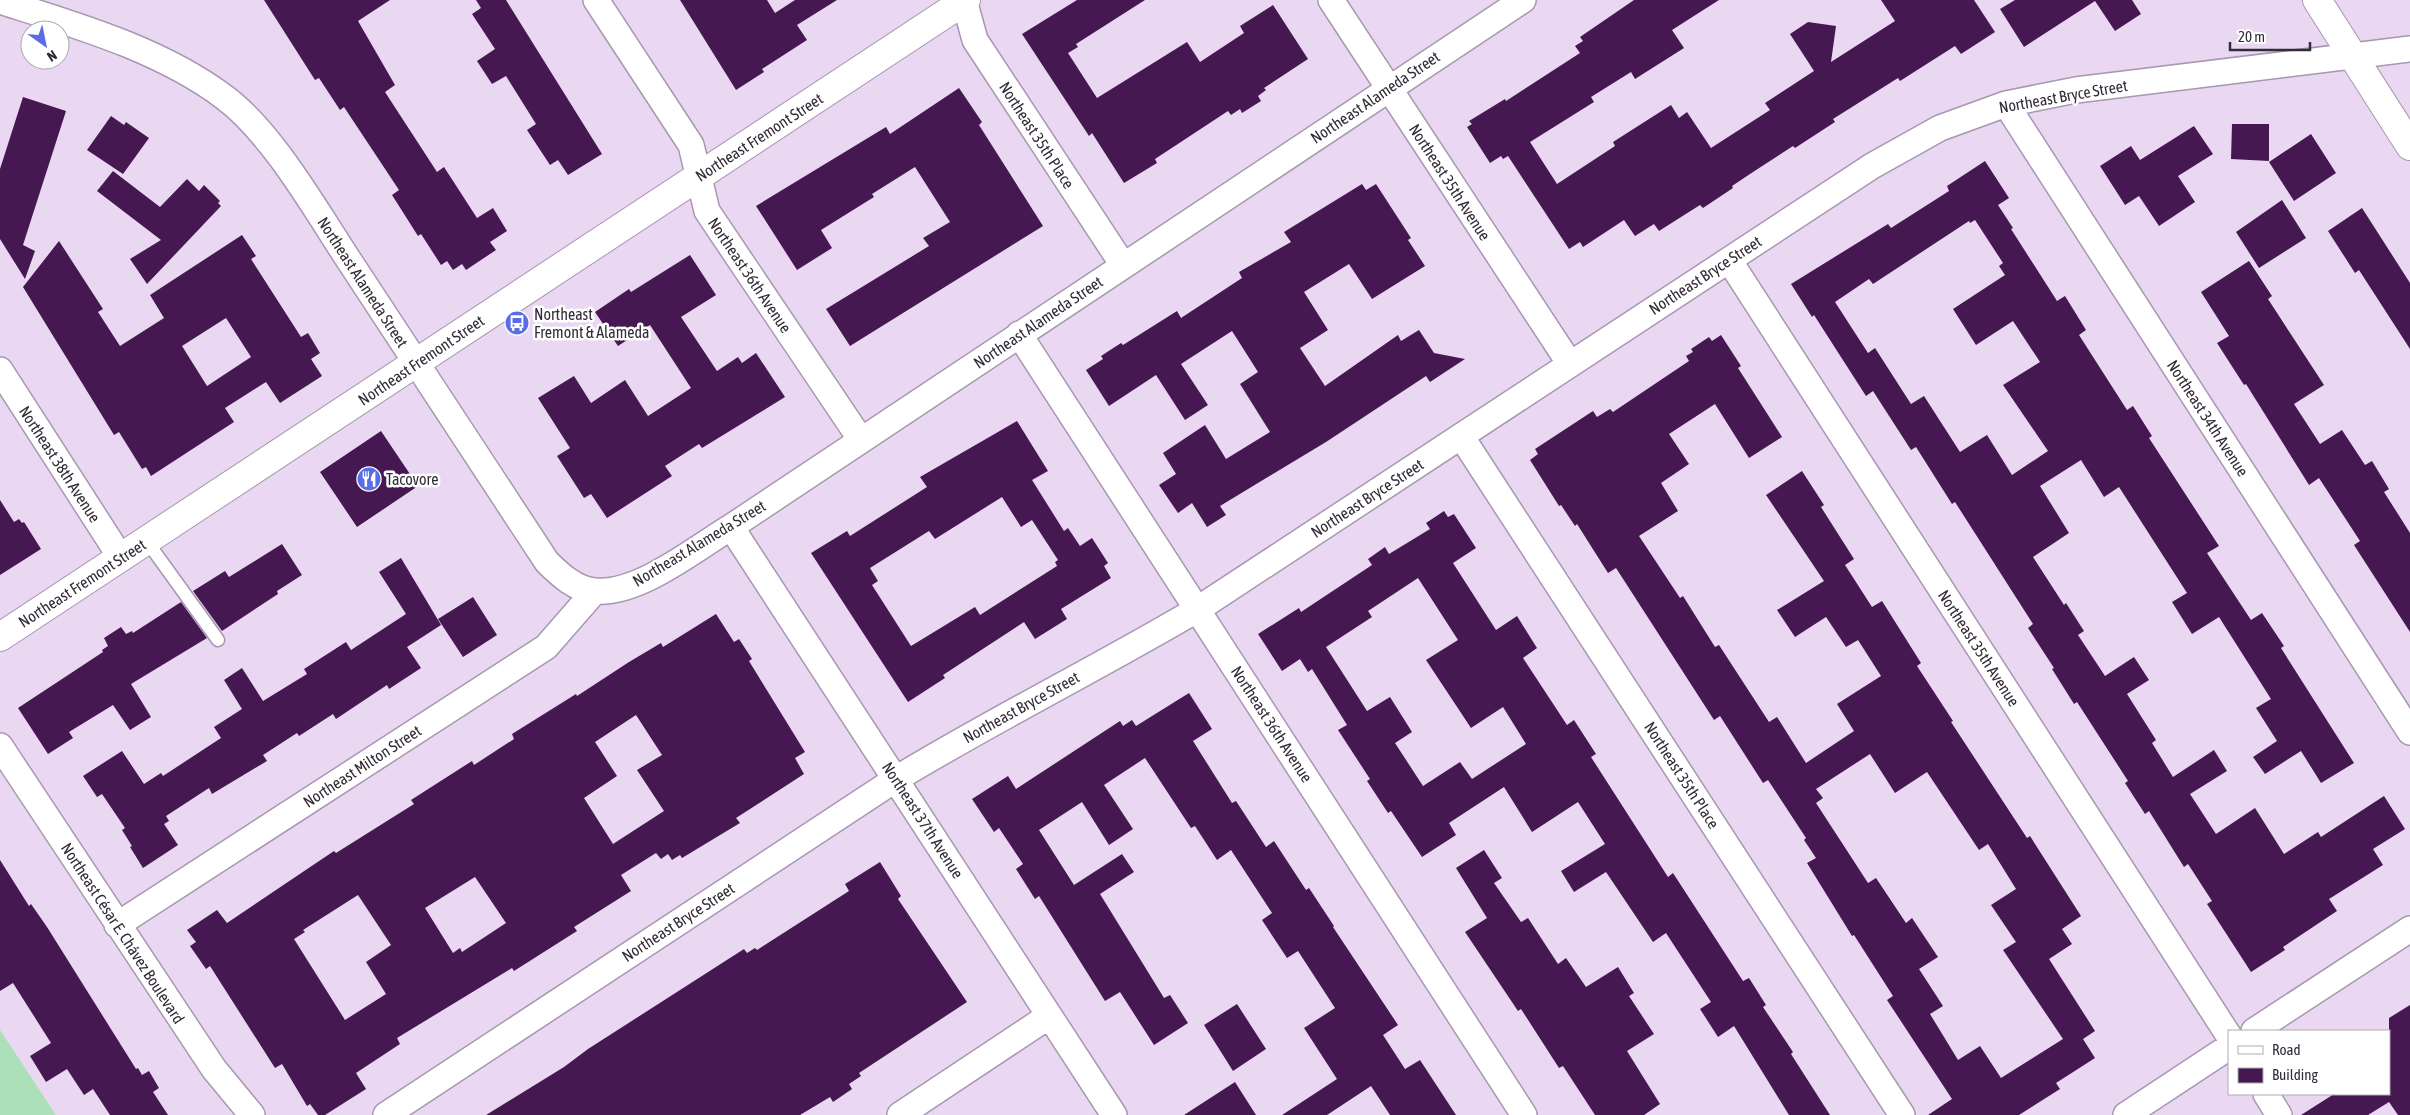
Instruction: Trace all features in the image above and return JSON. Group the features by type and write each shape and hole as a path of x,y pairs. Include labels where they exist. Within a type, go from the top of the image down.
{"main road":[{"name":"Northeast Fremont Street","path":"0,637 965,0"},
{"path":"2317,0 2410,146"}],"street":[{"name":"Northeast 36th Avenue","path":"596,0 692,146 707,211 861,440"},
{"name":"Northeast 35th Place","path":"965,0 974,40 1123,265"},
{"name":"Northeast 35th Avenue","path":"1331,0 1570,364"},
{"name":"Northeast Alameda Street","path":"0,1 66,22 167,62 198,79 226,98 260,133 291,173 547,562 561,576 594,592 622,589 646,579 731,526 1523,0"},
{"name":"Northeast Bryce Street","path":"386,1115 896,779 949,747 1198,609 1910,143 1940,128 2006,104 2076,90 2410,50"},
{"name":"Northeast 34th Avenue","path":"2006,104 2410,732"},
{"name":"Northeast 35th Avenue","path":"1729,260 2228,1034"},
{"name":"Northeast 36th Avenue","path":"1019,334 1524,1115"},
{"name":"Northeast 38th Avenue","path":"0,370 121,558"},
{"name":"Northeast 35th Place","path":"1461,436 1902,1115"},
{"name":"Northeast 37th Avenue","path":"731,526 1114,1115"},
{"name":"Northeast Milton Street","path":"118,925 546,647 594,592"},
{"name":"Northeast César E. Chávez Boulevard","path":"0,746 214,1070 252,1115"},
{"path":"2256,1030 2410,929"},
{"path":"900,1115 1049,1016"},
{"path":"2126,1115 2228,1048"},
{"path":"2267,1095 2279,1115"}],"lane":[{"path":"146,540 218,640"}],"green space":[{"path":"0,1030 56,1115 0,1115"}],"building":[{"path":"264,0 390,0 358,21 395,85 385,92 437,172 444,167 477,218 493,208 507,231 490,242 496,250 466,270 462,264 453,270 447,261 441,265 421,234 418,236 392,195 399,190 344,107 340,110 319,78 315,80"},
{"path":"476,0 506,0 602,154 568,175 558,160 550,165 527,130 536,124 506,76 492,84 477,61 495,49 472,14 481,8"},
{"path":"680,0 767,0 775,13 795,0 837,0 797,25 807,40 762,69 764,72 736,90"},
{"path":"1077,0 1145,0 1076,44 1078,47 1068,53 1097,98 1187,42 1200,62 1244,33 1240,26 1273,5 1308,59 1264,88 1266,90 1258,96 1261,101 1242,113 1240,109 1231,115 1228,111 1155,159 1157,163 1124,183 1092,133 1089,136 1022,34"},
{"path":"1634,0 1719,0 1672,30 1684,48 1635,79 1631,72 1591,97 1594,102 1530,142 1557,184 1615,146 1613,142 1671,105 1679,118 1687,112 1711,148 1770,110 1765,103 1814,71 1790,34 1808,22 1836,26 1831,62 1895,21 1881,0 1974,0 1995,32 1961,54 1955,46 1900,81 1898,78 1833,119 1835,122 1795,148 1793,146 1732,186 1733,188 1703,208 1700,205 1659,231 1654,224 1635,236 1624,220 1583,247 1580,242 1569,249 1508,156 1503,159 1501,156 1490,163 1467,127 1472,124 1469,121 1505,99 1506,101 1580,53 1575,46 1583,41 1580,37"},
{"path":"2015,0 2132,0 2141,14 2115,31 2095,1 2024,47 2000,9"},
{"path":"959,88 982,122 979,125 1043,226 850,346 826,309 929,246 923,238 950,222 915,167 872,194 874,197 821,230 832,248 797,270 756,206 886,127 890,134"},
{"path":"23,97 66,111 23,245 35,251 25,279 0,239 0,169"},
{"path":"111,116 124,125 126,122 149,138 123,174 87,150"},
{"path":"2232,124 2269,124 2269,161 2231,159"},
{"path":"2194,126 2213,154 2178,176 2195,202 2159,226 2139,196 2125,205 2100,166 2131,146 2140,160"},
{"path":"2311,134 2336,173 2294,201 2269,162"},
{"path":"1985,161 2009,198 1998,205 2013,228 2011,229 2057,301 2065,296 2086,330 2079,335 2127,410 2133,406 2152,436 2149,438 2219,546 2207,553 2251,620 2262,613 2284,646 2281,648 2354,763 2321,783 2301,751 2265,774 2253,757 2277,741 2256,708 2271,699 2219,617 2192,634 2172,602 2187,593 2119,487 2104,497 2081,460 2040,486 2069,533 2033,557 2064,605 2066,603 2084,631 2078,635 2105,676 2134,657 2149,680 2127,694 2156,740 2152,743 2173,777 2214,750 2227,771 2190,794 2216,834 2255,808 2284,854 2318,832 2321,837 2384,796 2405,829 2373,849 2383,865 2329,899 2337,911 2283,947 2285,950 2251,972 2207,904 2212,901 2188,864 2184,867 2149,811 2145,814 2125,783 2128,781 2077,702 2074,704 2052,669 2054,668 2028,628 2033,624 1955,502 1952,504 1916,447 1911,450 1873,391 1866,396 1814,315 1812,317 1791,284 1888,224 1891,228 1949,191 1947,186","holes":["1975,220 2003,263 1999,266 2005,275 1953,309 1976,345 2013,321 2040,362 2003,385 2048,451 2012,475 1987,435 1960,452 1924,396 1911,404 1875,348 1868,353 1835,302 1869,279 1873,284 1969,221 1970,223"]},
{"path":"113,171 160,207 187,179 199,191 204,185 220,201 218,203 221,206 147,284 130,259 161,240 97,191"},
{"path":"1362,184 1366,190 1376,184 1411,238 1408,240 1425,266 1372,299 1349,264 1304,292 1328,330 1300,348 1325,386 1398,335 1401,341 1419,330 1434,353 1465,359 1430,382 1426,376 1326,442 1220,506 1226,515 1207,527 1192,503 1178,513 1159,485 1176,474 1163,453 1205,425 1226,459 1270,432 1240,384 1258,372 1232,331 1181,364 1208,405 1185,420 1156,375 1109,406 1086,370 1103,359 1101,356 1121,343 1123,345 1177,311 1181,318 1242,278 1239,272 1291,242 1284,232"},
{"path":"2282,200 2306,238 2259,268 2236,232"},
{"path":"2362,208 2410,283 2410,349 2359,270 2355,273 2328,231"},
{"path":"242,235 256,256 251,259 301,337 308,333 320,353 311,359 322,376 280,403 266,382 225,408 234,422 151,476 146,467 142,469 119,432 114,435 23,287 59,241 103,309 98,312 120,346 164,318 150,295","holes":["226,318 251,357 207,386 182,346"]},
{"path":"690,255 716,295 681,317 717,371 738,357 742,363 756,353 785,397 702,448 699,444 665,466 672,476 607,518 591,494 584,498 557,456 570,448 538,398 574,376 591,403 625,380 648,416 691,388 650,325 618,346 595,312 629,289 631,292"},
{"path":"2249,261 2272,296 2268,299 2324,385 2294,404 2320,444 2342,430 2365,465 2372,461 2389,489 2384,492 2410,533 2410,632 2354,545 2360,541 2319,478 2309,485 2246,384 2244,385 2217,343 2229,336 2201,292"},
{"path":"1721,335 1741,366 1738,368 1782,437 1749,458 1715,404 1669,434 1689,464 1661,483 1678,511 1639,536 1680,598 1683,596 1715,647 1719,645 1769,722 1777,717 1806,763 1854,731 1837,704 1881,676 1858,640 1846,647 1826,617 1795,637 1777,610 1824,581 1766,495 1802,471 1824,505 1821,507 1854,559 1845,565 1872,607 1882,601 1921,663 1917,666 1953,721 1951,722 2027,838 2030,836 2081,916 2062,929 2072,944 2049,959 2095,1031 2083,1039 2095,1058 2056,1083 2060,1089 2019,1115 1928,1115 1952,1099 1887,1000 1893,996 1854,935 1852,936 1807,863 1816,858 1804,840 1806,838 1768,780 1763,783 1720,716 1714,720 1616,568 1608,573 1577,524 1575,526 1561,505 1559,506 1530,460 1538,454 1535,449 1593,411 1597,417 1610,409 1613,412 1689,361 1686,356 1693,352 1691,349 1709,337 1712,341","holes":["1870,754 1895,793 1927,772 1979,850 1988,844 2016,889 1991,905 2016,942 2003,950 2063,1039 2001,1078 1980,1046 1958,1060 1930,1014 1943,1006 1919,969 1938,957 1912,918 1906,923 1876,878 1868,883 1816,803 1823,798 1816,789"]},
{"path":"1017,421 1048,471 1032,480 1064,531 1068,528 1080,546 1092,538 1108,563 1104,566 1111,578 1061,609 1067,619 1035,639 1024,622 943,675 945,678 908,702 811,553 847,531 850,536 927,487 920,477","holes":["1002,497 1021,527 1032,520 1058,560 1055,562 1057,566 980,615 975,607 911,646 872,585 878,581 870,568 929,531 935,539"]},
{"name":"Tacovore","path":"381,431 418,486 357,527 320,472"},
{"path":"0,500 14,522 19,519 22,523 24,522 41,549 0,575"},
{"path":"1444,511 1448,517 1454,514 1476,548 1453,563 1496,630 1517,616 1537,648 1523,658 1567,725 1574,720 1596,754 1591,757 1668,877 1673,873 1743,981 1749,978 1766,1005 1763,1007 1793,1052 1791,1054 1830,1115 1789,1115 1734,1026 1718,1037 1700,1009 1711,1002 1666,933 1653,942 1606,872 1574,892 1561,871 1605,844 1578,802 1532,832 1504,787 1449,823 1456,835 1422,857 1391,811 1388,813 1367,781 1370,779 1338,730 1347,725 1312,669 1308,672 1300,659 1282,671 1258,634 1299,608 1301,612 1372,565 1368,559 1385,547 1389,554 1430,529 1426,523","holes":["1418,578 1458,640 1426,660 1471,728 1503,707 1526,744 1472,779 1460,762 1423,786 1395,743 1412,732 1390,697 1367,711 1326,647 1372,617 1368,611"]},
{"path":"282,544 302,575 277,591 278,594 222,631 193,591 225,571 229,577"},
{"path":"401,558 441,625 407,647 421,668 389,689 387,685 336,719 333,714 299,736 297,733 263,755 267,761 212,794 209,788 166,816 169,821 164,824 178,845 143,868 122,830 125,828 102,794 97,797 83,776 122,751 144,784 161,773 163,776 221,738 214,727 242,709 224,680 242,668 263,701 307,674 304,669 346,642 351,650 406,614 379,572"},
{"path":"473,597 497,635 463,657 438,619"},
{"path":"181,602 207,638 131,684 151,717 130,730 113,705 69,732 73,738 48,754 18,708 103,652 102,650 108,646 104,638 121,627 126,634 132,631 133,633"},
{"path":"716,614 734,642 739,639 752,659 749,661 805,752 795,758 804,774 736,818 740,823 682,858 680,855 672,860 668,854 661,859 656,853 621,875 631,891 574,927 577,931 514,971 512,968 397,1038 400,1044 356,1073 366,1089 325,1115 318,1115 310,1104 307,1106 282,1064 275,1068 210,966 206,969 190,946 196,942 187,930 217,910 227,923 334,851 336,853 414,804 411,800 472,761 474,765 514,739 512,734 661,643 663,647","holes":["636,715 662,755 637,770 664,811 613,844 584,798 617,776 595,742","475,877 506,923 462,952 460,948 453,953 425,908","358,895 391,945 366,962 386,994 345,1020 294,939 305,932 303,930"]},
{"path":"1189,693 1212,729 1193,741 1232,803 1236,801 1266,847 1274,841 1306,890 1309,888 1334,926 1398,1025 1383,1035 1405,1069 1420,1060 1456,1115 1390,1115 1371,1086 1327,1115 1282,1115 1337,1079 1304,1028 1335,1008 1298,951 1287,958 1262,920 1272,913 1231,850 1217,860 1195,826 1191,828 1145,758 1104,785 1133,829 1109,845 1082,802 1039,830 1074,885 1122,854 1134,872 1100,894 1164,998 1170,995 1188,1023 1154,1045 1120,992 1105,1001 1039,896 1035,899 1016,869 1023,864 999,828 994,832 972,799 1008,776 1016,789 1120,721 1123,726 1132,720 1136,726"},
{"path":"1484,850 1502,878 1494,883 1521,922 1528,918 1558,964 1566,958 1586,987 1618,967 1634,993 1629,996 1654,1034 1627,1051 1660,1104 1644,1115 1595,1115 1563,1066 1559,1068 1521,1009 1518,1011 1465,932 1487,918 1456,868"},
{"path":"0,860 29,906 31,904 47,927 136,1069 138,1068 142,1075 149,1071 159,1088 153,1092 168,1115 110,1115 93,1089 84,1095 67,1069 46,1082 30,1056 51,1043 13,983 0,991"},
{"path":"880,862 901,896 898,899 967,1002 859,1073 861,1076 849,1084 852,1089 833,1102 830,1097 800,1115 486,1115 564,1067 588,1049 744,949 747,953 755,948 757,950 849,891 845,884"},
{"path":"1237,1004 1266,1049 1233,1071 1204,1025"},
{"path":"2410,1005 2410,1115 2398,1115 2389,1102 2368,1115 2301,1115 2332,1095 2390,1095 2389,1018"},
{"path":"1235,1082 1256,1115 1184,1115"}],"place":[{"name":"Northeast Fremont & Alameda","path":"517,323"},
{"name":"Tacovore","path":"369,479"}]}
